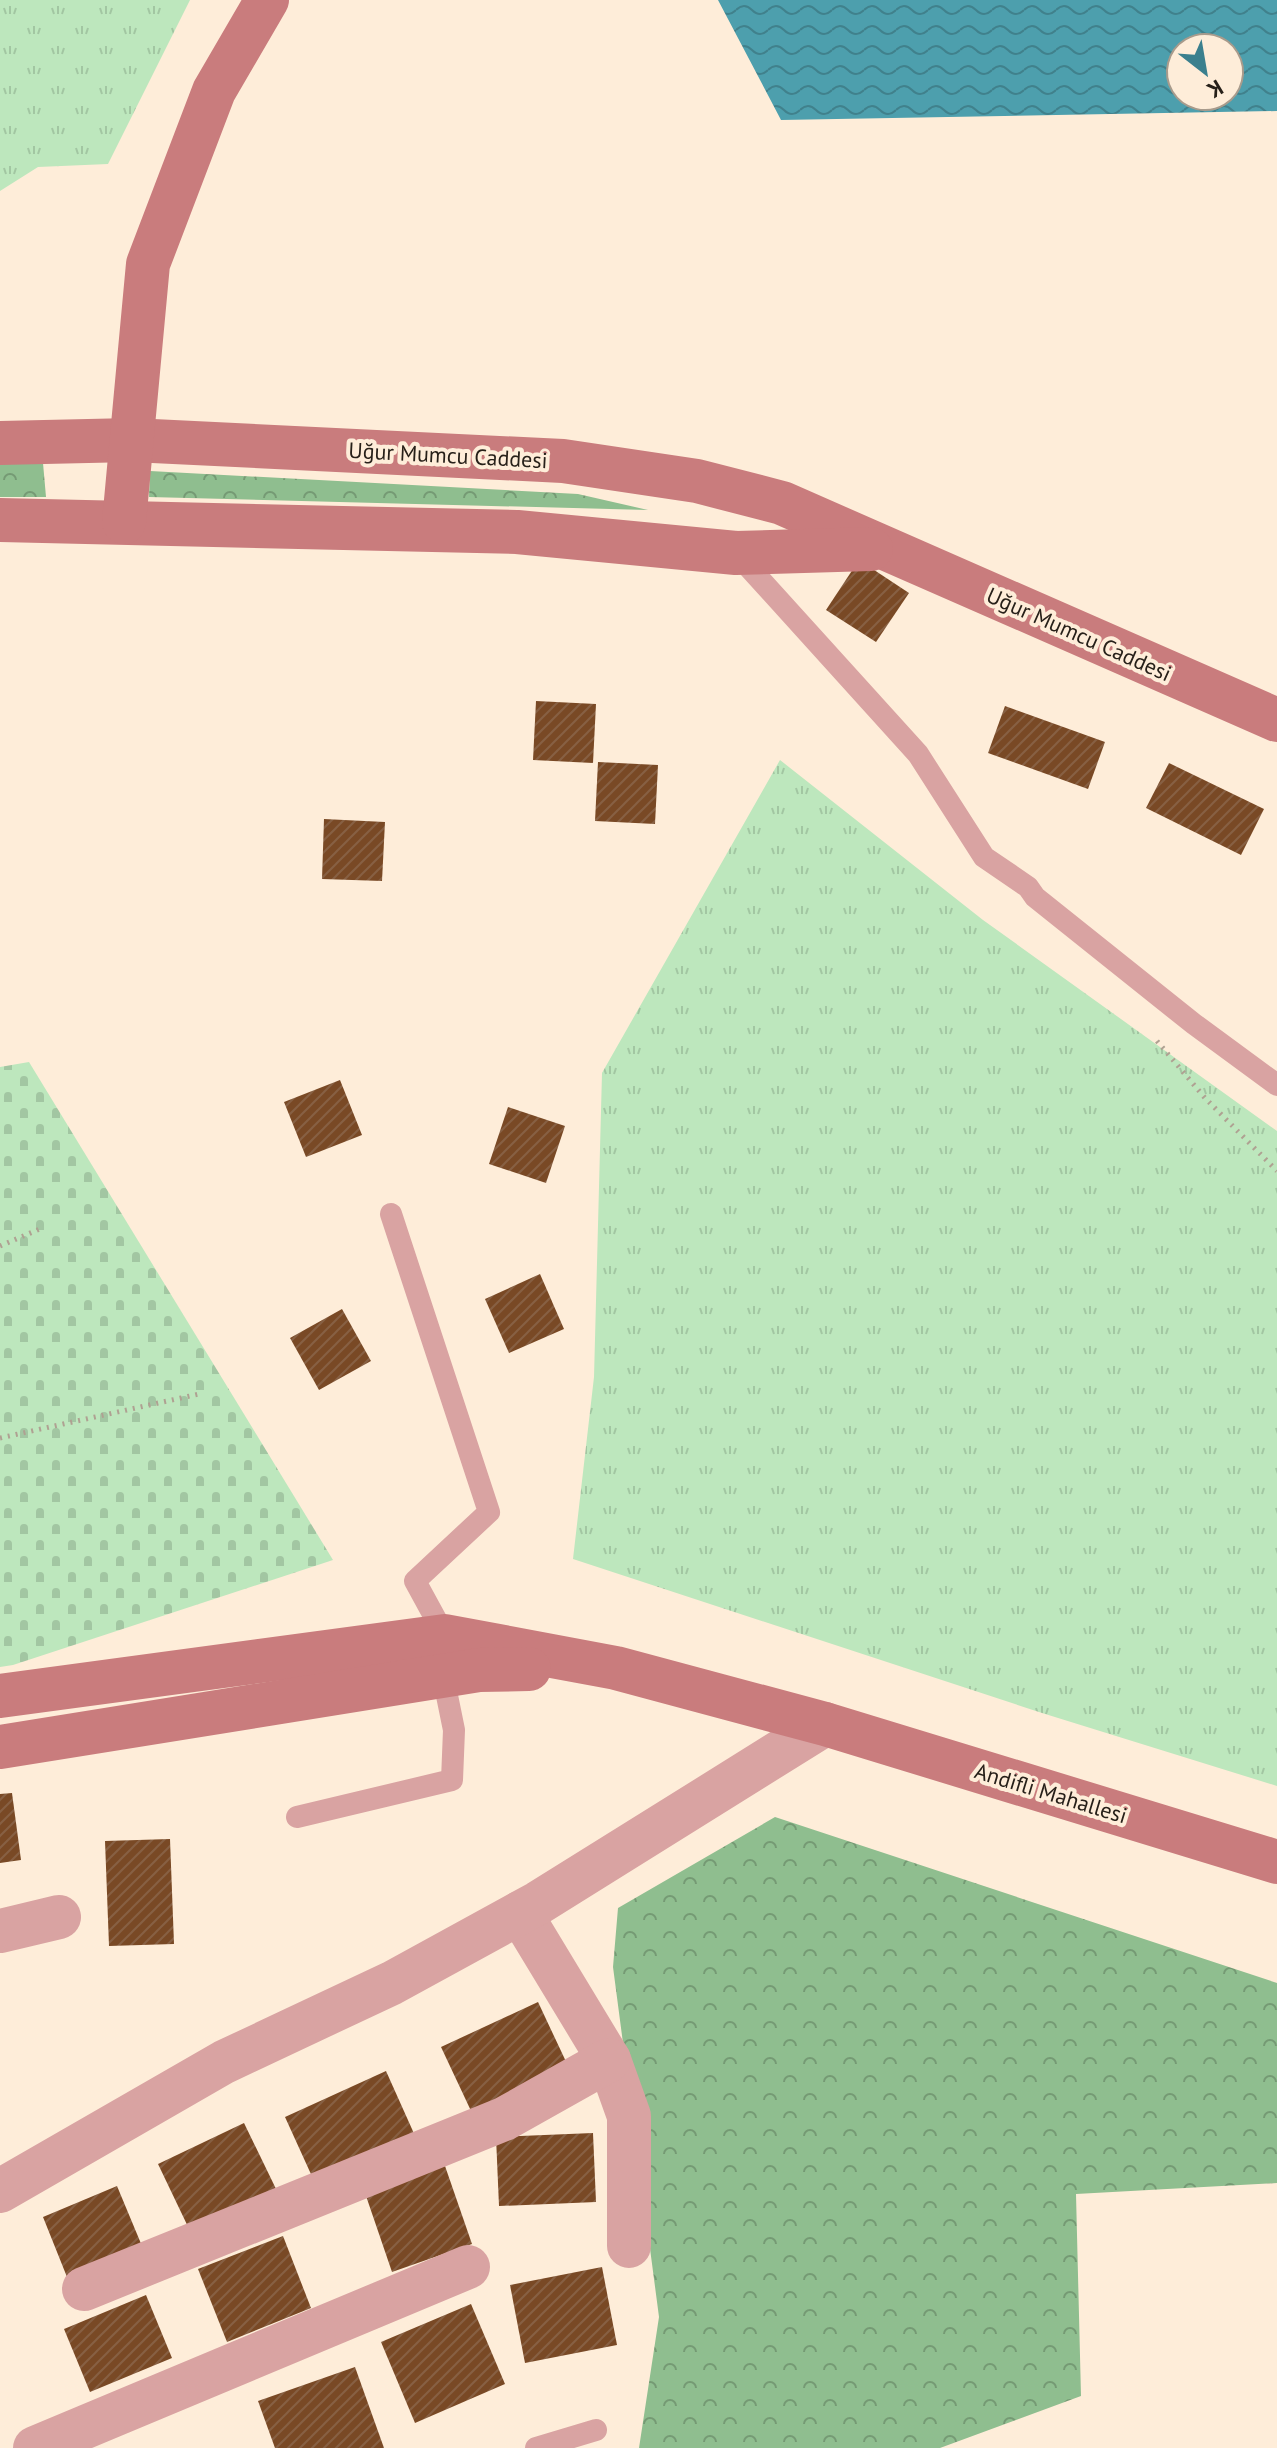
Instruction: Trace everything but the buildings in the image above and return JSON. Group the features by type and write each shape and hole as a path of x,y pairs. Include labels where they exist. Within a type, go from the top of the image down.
{"main road":[{"path":"124,522 148,264 214,91 267,0"},
{"name":"Uğur Mumcu Caddesi","path":"0,443 132,440 563,461 697,481 782,503 1277,720"},
{"name":"Uğur Mumcu Caddesi","path":"0,520 517,532 736,553 881,548"},
{"path":"0,1696 444,1656"},
{"path":"0,1747 444,1656"},
{"name":"Andifli Mahallesi","path":"444,1656 479,1670 616,1668 825,1724 1277,1862"}],"street":[{"path":"0,2191 224,2062 392,1983 520,1913 825,1724"},
{"path":"520,1913 609,2060 629,2116 629,2246"},
{"path":"0,1931 59,1917"},
{"path":"84,2289 504,2119 609,2060"},
{"path":"35,2448 468,2267"}],"lane":[{"path":"736,553 918,754 984,857 1028,887 1035,897 1194,1024 1277,1085"},
{"path":"297,1817 452,1780 454,1730 444,1656 415,1581 489,1512 391,1214"},
{"path":"536,2448 596,2430"}],"path":[{"path":"0,1246 42,1228"},
{"path":"0,1438 199,1394"}],"green space":[{"path":"0,0 190,0 108,164 38,167 0,191"},
{"path":"43,463 46,497 0,497 0,464"},
{"path":"150,471 578,494 648,510 149,497"},
{"path":"780,760 983,920 1277,1131 1277,1786 1042,1713 573,1559 594,1377 602,1073"},
{"path":"29,1062 333,1560 0,1667 0,1067"},
{"path":"775,1817 1277,1983 1277,2183 1076,2194 1081,2396 940,2448 639,2448 659,2317 613,1967 618,1908"}],"water":[{"path":"718,0 1277,0 1277,111 1245,112 1245,32 1165,32 1165,112 1222,112 781,120"}]}
